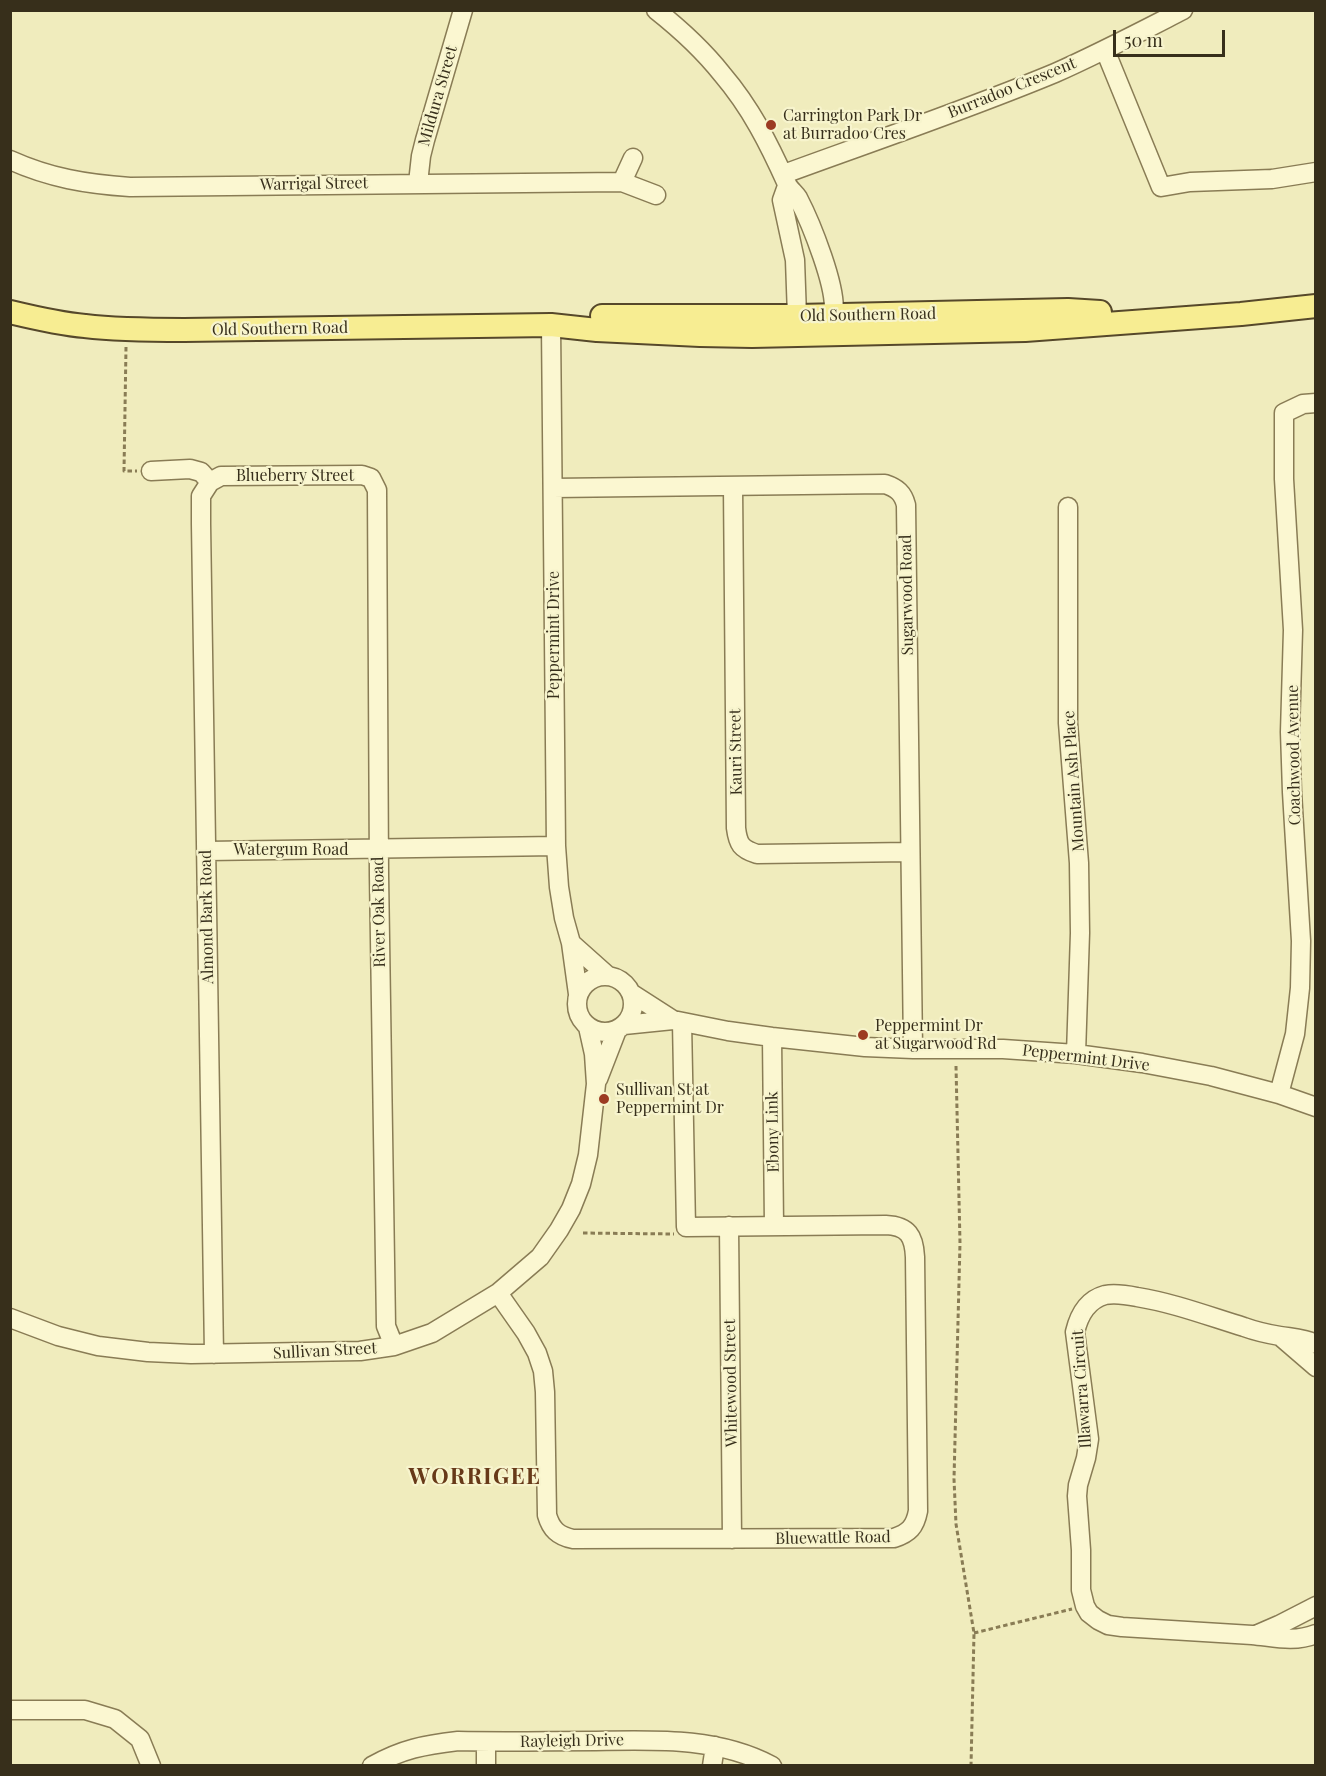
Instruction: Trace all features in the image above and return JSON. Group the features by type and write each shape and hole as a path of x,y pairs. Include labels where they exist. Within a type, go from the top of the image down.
{"main road":[{"name":"Old Southern Road","path":"10,312 84,326 126,329 551,325 597,330 752,336 829,325 1025,330 1241,314 1316,306"},
{"name":"Old Southern Road","path":"551,325 596,316 797,316 829,325"}],"street":[{"name":"Mildura Street","path":"418,183 421,156 463,10"},
{"path":"656,10 702,50 758,123 785,180 797,196 819,248 831,286 829,325"},
{"name":"Burradoo Crescent","path":"785,180 1055,72 1105,50 1183,10"},
{"path":"1105,50 1161,187 1190,182 1272,179 1316,172"},
{"path":"622,182 633,158"},
{"name":"Warrigal Street","path":"10,160 57,178 121,186 622,182 656,195"},
{"path":"785,180 782,200 795,260 797,316"},
{"name":"Peppermint Drive","path":"551,325 556,846 559,887 571,943 578,994"},
{"name":"Coachwood Avenue","path":"1279,1094 1295,1034 1300,988 1301,941 1290,732 1293,630 1284,479 1284,413 1303,404 1316,403"},
{"path":"151,471 190,469 201,472 210,482"},
{"name":"Blueberry Street","path":"210,482 221,476 362,475 371,478"},
{"name":"River Oak Road","path":"371,478 377,490 378,850 386,1326 394,1346"},
{"name":"Almond Bark Road","path":"210,482 201,496 201,524 214,1354"},
{"name":"Sugarwood Road","path":"553,488 885,484 894,487 904,497 906,505 913,1049"},
{"name":"Kauri Street","path":"733,486 736,828 741,846 757,854 910,852"},
{"name":"Mountain Ash Place","path":"1068,507 1068,723 1079,863 1080,921 1076,1054"},
{"name":"Watergum Road","path":"207,851 556,846"},
{"path":"571,943 608,976 622,981 631,993 632,1010 620,1027 602,1033 588,1027 581,1020 576,1003 578,994 590,980 608,976"},
{"name":"Peppermint Drive","path":"631,993 678,1021"},
{"name":"Peppermint Drive","path":"620,1027 678,1021 772,1037 865,1047 1003,1049 1076,1054 1211,1076 1279,1094 1316,1107"},
{"name":"Bluewattle Road","path":"498,1293 537,1353 543,1371 547,1515 549,1524 563,1537 573,1539 894,1538 904,1535 916,1522 918,1511 915,1257 912,1238 906,1230 898,1226 686,1227 678,1021"},
{"name":"Sullivan Street","path":"10,1318 58,1336 98,1346 148,1352 214,1354 360,1351 394,1346 432,1333 498,1293 540,1257 571,1209 581,1184 588,1155 596,1084 594,1054 588,1027"},
{"name":"Sullivan Street","path":"596,1084 620,1027"},
{"name":"Ebony Link","path":"772,1037 774,1226"},
{"name":"Whitewood Street","path":"729,1226 732,1539"},
{"name":"Illawarra Circuit","path":"1085,1606 1081,1590 1077,1496 1089,1439 1075,1332 1084,1308 1104,1296 1127,1295 1157,1300 1245,1328 1295,1337 1316,1344"},
{"name":"Illawarra Circuit","path":"1280,1336 1316,1367"},
{"path":"1085,1606 1089,1613 1107,1625 1297,1640 1316,1634"},
{"path":"1254,1635 1314,1610"},
{"path":"10,1710 85,1710 116,1719 140,1739 151,1766"},
{"name":"Rayleigh Drive","path":"372,1766 393,1754 431,1744 458,1741 684,1741 748,1755 772,1766"},
{"path":"486,1742 486,1766"},
{"path":"712,1766 715,1746"}],"path":[{"path":"126,329 124,471 151,471"},
{"path":"956,1049 960,1244 954,1479 956,1524 974,1633 971,1766"},
{"path":"974,1633 1085,1606"}],"place":[{"name":"Carrington Park Dr at Burradoo Cres","path":"771,125"},
{"name":"Peppermint Dr at Sugarwood Rd","path":"863,1035"},
{"name":"Sullivan St at Peppermint Dr","path":"604,1099"}],"district":[{"name":"WORRIGEE","path":"475,1477"}]}
